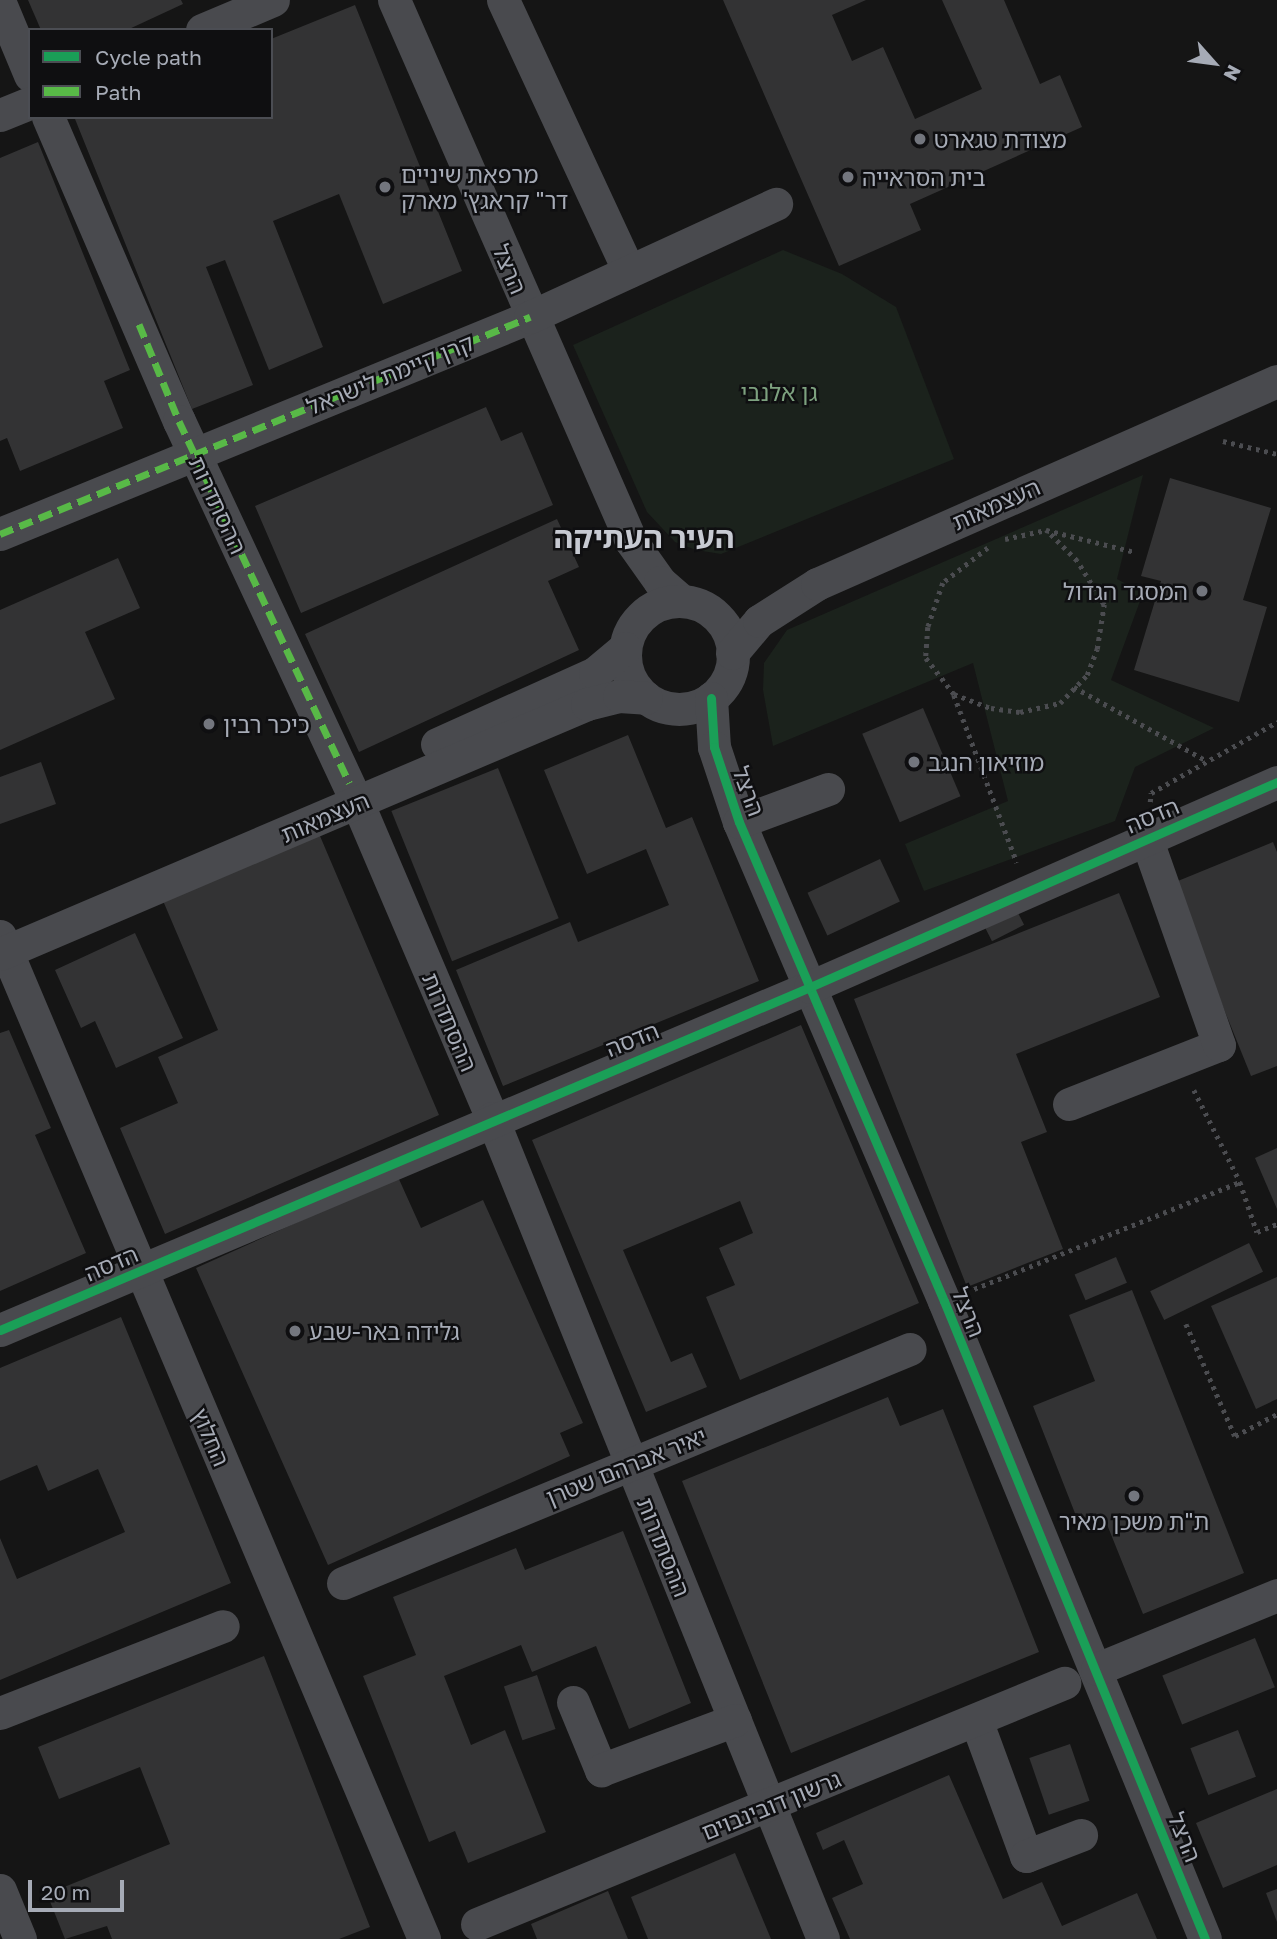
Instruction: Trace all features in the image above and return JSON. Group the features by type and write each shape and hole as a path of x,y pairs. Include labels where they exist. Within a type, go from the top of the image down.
{"street":[{"path":"207,28 273,0"},
{"name":"הרצל","path":"394,0 530,317 631,541 660,582 682,601"},
{"path":"503,0 629,271"},
{"path":"0,3 28,70"},
{"path":"0,116 28,104"},
{"name":"ההסתדרות","path":"49,119 195,455 353,793 492,1118 823,1939"},
{"name":"קרן קיימת לישראל","path":"0,534 530,317 776,204"},
{"name":"העצמאות","path":"733,653 759,621 817,584 1277,381"},
{"path":"682,601 711,612 730,638 733,653 723,686 711,698 699,705 672,709 646,698 629,676 625,648 630,632 651,609 682,601"},
{"name":"העצמאות","path":"2,947 353,793 576,683 625,648"},
{"name":"העצמאות","path":"353,793 587,704 619,696 646,698"},
{"name":"הרצל","path":"711,698 714,747 739,822 944,1301 1097,1669 1205,1939"},
{"name":"הדסה","path":"0,1330 492,1118 810,987 1277,782"},
{"path":"739,822 828,789"},
{"path":"1069,1104 1219,1045 1146,838"},
{"name":"החלוץ","path":"2,947 424,1939"},
{"name":"יאיר אברהם שטרן","path":"343,1583 910,1349"},
{"path":"1097,1669 1277,1595"},
{"path":"0,1713 223,1626"},
{"name":"גרשון דובינבוים","path":"477,1924 1064,1684"},
{"path":"573,1702 601,1770 734,1720"},
{"path":"976,1720 1026,1856 1081,1835"},
{"path":"0,1889 20,1939"}],"path":[{"path":"1027,890 954,694 926,658 928,627 943,583 975,554 1005,539 1046,530 1135,552"},
{"path":"954,694 1020,712 1060,703 1087,675 1097,649 1104,605 1077,561 1046,530"},
{"path":"1074,687 1208,761"},
{"path":"1146,838 1151,793 1277,722"},
{"path":"1180,1060 1240,1182 1257,1233 1277,1224"},
{"path":"944,1301 1240,1182"},
{"path":"1186,1324 1235,1436 1277,1414"}],"green space":[{"name":"גן אלנבי","path":"783,250 842,274 896,307 954,459 721,554 696,550 675,542 647,512 573,345"},
{"path":"1143,475 1117,579 1143,593 1111,680 1214,728 1135,767 1115,821 924,891 905,844 1008,801 973,663 773,746 763,690 764,663 787,630"}],"building":[{"path":"28,0 181,0 183,4 131,28 40,28"},
{"name":"מצודת טגארט","path":"723,0 866,0 832,15 852,61 883,47 915,119 982,89 942,0 1004,0 1040,84 1060,75 1082,127 910,204 921,230 839,266"},
{"path":"355,5 462,271 383,304 339,194 273,221 323,347 269,370 225,260 206,267 253,385 192,409 75,119 273,119 273,38"},
{"path":"38,142 130,370 104,381 123,428 20,471 7,438 0,441 0,158"},
{"path":"486,407 501,441 522,432 553,505 301,613 255,506"},
{"name":"המסגד הגדול","path":"1170,478 1271,508 1243,600 1267,607 1239,702 1134,670 1161,581 1141,576"},
{"path":"557,519 579,567 548,581 579,650 359,752 305,634"},
{"path":"118,558 140,608 85,632 115,699 0,750 0,610"},
{"path":"923,708 961,796 900,822 862,734"},
{"path":"628,735 666,828 692,817 759,981 503,1086 456,970 570,922 578,942 669,905 646,849 587,874 544,770"},
{"path":"41,762 56,804 0,824 0,777"},
{"path":"498,768 559,918 452,961 391,811"},
{"path":"317,829 439,1115 165,1234 120,1128 178,1103 158,1057 218,1030 161,896"},
{"path":"1273,842 1277,852 1277,1066 1251,1076 1173,883"},
{"path":"880,859 900,902 827,935 807,893"},
{"path":"1119,893 1160,997 1016,1054 1047,1132 1021,1142 1063,1249 967,1287 854,999"},
{"path":"1015,907 1024,925 992,941 983,923"},
{"path":"135,933 183,1038 116,1068 95,1021 81,1028 55,970"},
{"path":"801,1025 919,1303 740,1380 706,1297 735,1285 719,1248 753,1233 740,1201 623,1250 671,1362 692,1353 707,1387 646,1412 532,1140"},
{"path":"9,1030 51,1128 35,1135 86,1253 0,1291 0,1033"},
{"path":"1277,1148 1277,1209 1255,1158"},
{"path":"398,1177 421,1228 483,1200 583,1423 560,1433 570,1456 328,1565 196,1268"},
{"path":"1249,1243 1263,1272 1164,1320 1150,1291"},
{"path":"1116,1257 1127,1283 1086,1300 1075,1275"},
{"path":"1277,1277 1277,1399 1256,1409 1211,1306"},
{"path":"1132,1290 1244,1573 1143,1614 1104,1517 1080,1526 1033,1406 1095,1381 1069,1315"},
{"path":"121,1317 231,1583 0,1680 0,1538 17,1579 125,1532 98,1469 48,1491 37,1465 0,1481 0,1368"},
{"path":"888,1397 900,1426 943,1409 1039,1652 791,1753 682,1481"},
{"path":"623,1531 691,1703 629,1729 596,1646 532,1672 521,1645 444,1676 471,1745 505,1730 546,1832 468,1863 455,1831 429,1842 363,1676 416,1655 393,1597 516,1548 525,1570"},
{"path":"1255,1638 1275,1687 1182,1725 1162,1675"},
{"path":"264,1656 370,1927 339,1939 112,1939 107,1926 65,1939 47,1894 170,1844 140,1767 59,1799 38,1747"},
{"path":"537,1675 556,1729 522,1740 504,1686"},
{"path":"1238,1730 1256,1777 1208,1795 1190,1748"},
{"path":"1070,1744 1090,1801 1049,1815 1029,1758"},
{"path":"949,1775 1003,1899 1042,1882 1062,1926 1137,1893 1157,1939 850,1939 832,1898 863,1884 844,1840 823,1850 816,1833"},
{"path":"1277,1789 1277,1865 1223,1888 1196,1823"},
{"path":"735,1853 771,1939 648,1939 631,1897"},
{"path":"1277,1889 1277,1922 1266,1893"},
{"path":"608,1891 628,1939 537,1939 531,1924"}],"marked path":[{"path":"0,534 530,317"},
{"path":"139,324 179,421 349,783"}],"cycle path":[{"path":"711,698 714,747 739,822 944,1301 1205,1939"},
{"path":"0,1330 810,987 1277,782"}],"place":[{"name":"מצודת טגארט","path":"920,139"},
{"name":"בית הסראייה","path":"848,177"},
{"name":"מרפאת שיניים דר\" קראגץ' מארק","path":"385,187"},
{"name":"המסגד הגדול","path":"1202,591"},
{"name":"כיכר רבין","path":"209,724"},
{"name":"מוזיאון הנגב","path":"914,762"},
{"name":"גלידה באר-שבע","path":"295,1331"},
{"name":"ת\"ת משכן מאיר","path":"1134,1496"}],"district":[{"name":"העיר העתיקה","path":"644,537"}]}
